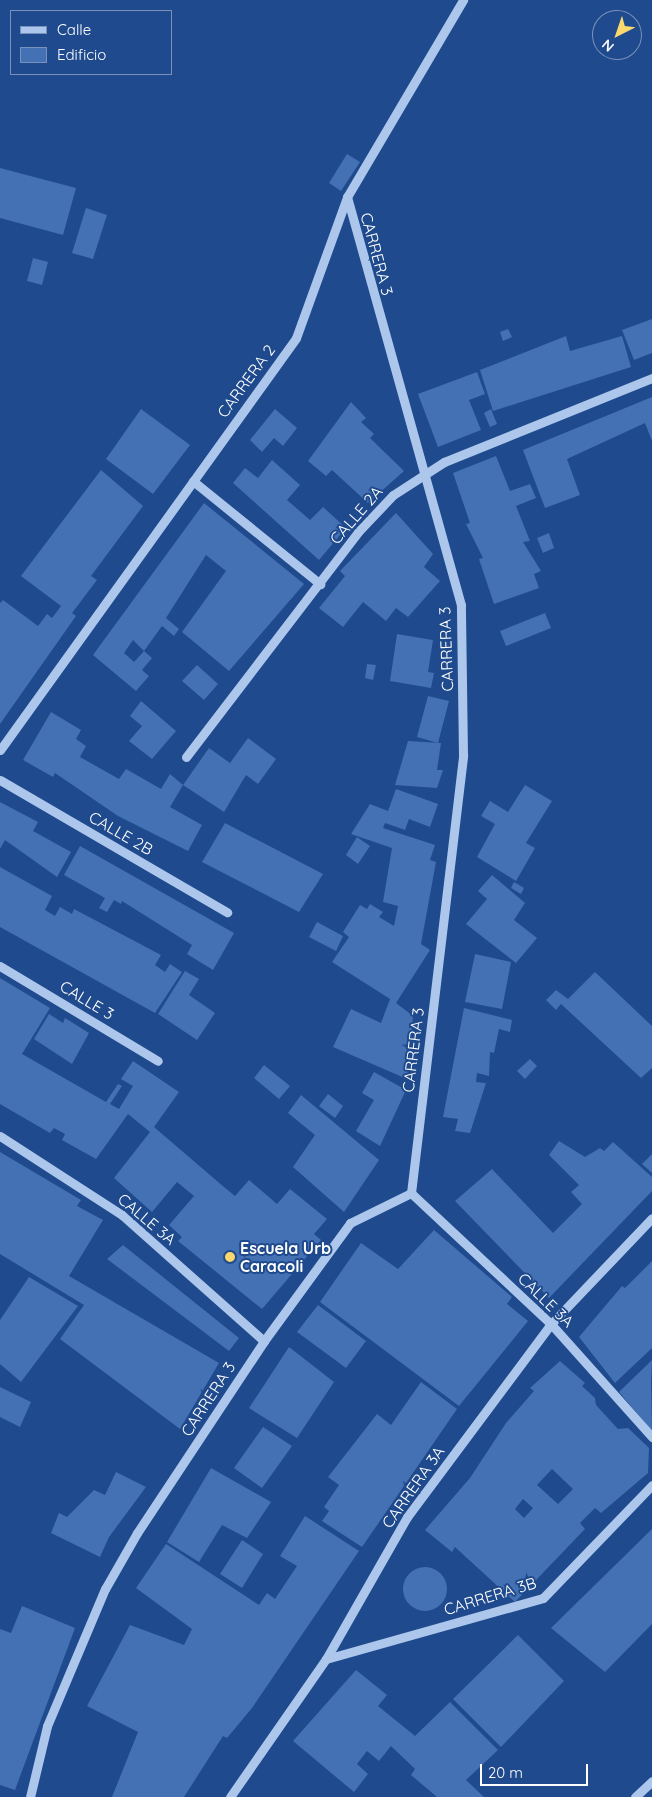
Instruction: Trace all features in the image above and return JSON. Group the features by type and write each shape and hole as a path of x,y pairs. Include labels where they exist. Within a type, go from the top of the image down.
{"street":[{"name":"CARRERA 2","path":"0,750 296,338 347,197 463,0"},
{"name":"CARRERA 3","path":"30,1797 47,1726 105,1589 264,1341 350,1223 411,1193 463,755 461,605 427,474 392,372 347,197"},
{"name":"CALLE 2A","path":"186,756 320,584 393,495 444,462 652,378"},
{"path":"193,481 320,584"},
{"name":"CALLE 2B","path":"0,780 227,912"},
{"name":"CALLE 3","path":"0,966 158,1060"},
{"name":"CALLE 3A","path":"0,1136 122,1215 264,1341"},
{"name":"CALLE 3A","path":"411,1193 551,1324 652,1437"},
{"name":"CARRERA 3A","path":"230,1797 326,1659 407,1517 551,1324 652,1218"},
{"name":"CARRERA 3B","path":"326,1659 543,1598 652,1485"},
{"path":"635,1797 652,1780"}],"building":[{"path":"347,154 360,162 341,191 329,183"},
{"path":"0,168 76,188 63,235 0,218"},
{"path":"86,208 107,215 93,259 72,253"},
{"path":"33,258 48,262 42,285 27,281"},
{"path":"652,319 652,353 634,360 622,330"},
{"path":"508,329 512,337 503,341 500,332"},
{"path":"566,336 570,351 622,336 631,367 493,411 480,370"},
{"path":"477,372 485,394 469,400 481,430 438,447 418,394"},
{"path":"652,397 652,441 645,423 567,459 580,495 545,508 523,450"},
{"path":"351,402 366,418 361,422 374,434 370,438 404,471 368,503 332,470 326,476 308,461"},
{"path":"141,409 190,445 153,494 106,459"},
{"path":"275,409 297,428 283,446 274,438 262,452 250,440"},
{"path":"491,409 497,424 490,427 484,413"},
{"path":"496,456 510,491 530,484 536,498 516,506 530,541 523,542 541,571 534,574 539,588 494,604 479,559 483,558 466,524 470,523 453,473"},
{"path":"272,460 300,485 287,500 310,520 323,507 346,528 319,560 233,483 245,468 258,478"},
{"path":"101,470 143,506 91,576 97,580 72,613 76,616 0,724 0,603 3,600 38,626 47,614 52,618 61,606 21,576"},
{"path":"204,503 304,584 229,671 182,632 226,571 206,555 166,618 179,629 174,636 162,626 144,651 152,658 142,670 149,676 136,691 93,655","holes":["133,640 144,651 134,662 124,653"]},
{"path":"396,513 433,554 424,567 440,581 408,617 396,608 386,621 363,602 343,627 319,608 345,576 340,571"},
{"path":"549,533 554,548 543,553 537,538"},
{"path":"545,613 551,628 506,646 500,631"},
{"path":"397,634 433,640 428,672 434,673 431,688 390,681"},
{"path":"367,664 376,665 373,680 365,678"},
{"path":"197,665 218,684 204,700 182,681"},
{"path":"428,696 449,701 438,743 417,737"},
{"path":"141,701 176,731 152,759 129,741 142,726 130,716"},
{"path":"51,712 81,730 76,739 86,746 80,757 119,779 126,769 161,789 170,774 183,785 170,807 202,825 188,851 118,816 55,773 53,777 23,760"},
{"path":"248,738 276,759 258,784 246,775 224,812 183,785 209,748 230,763"},
{"path":"408,741 441,743 437,770 443,770 437,788 395,785"},
{"path":"525,785 552,801 526,843 535,848 516,881 477,857 495,824 481,816 490,801 508,812"},
{"path":"396,789 438,804 430,827 409,819 405,830 385,823 383,828 435,845 430,860 436,862 421,944 430,950 396,1003 413,1016 407,1079 333,1047 351,1009 381,1023 390,999 332,962 349,937 343,932 360,905 367,909 370,904 383,912 379,917 394,926 398,906 383,902 392,848 351,834 370,804 388,811"},
{"path":"0,802 38,822 33,831 71,852 57,877 5,840 0,849"},
{"path":"225,823 323,874 299,912 202,862"},
{"path":"357,837 370,846 358,864 346,855"},
{"path":"80,846 234,933 213,970 187,954 192,945 122,901 121,904 114,900 107,912 99,908 105,898 64,875"},
{"path":"0,867 52,896 45,910 55,916 60,907 72,914 74,909 161,955 155,965 165,972 170,964 182,972 155,1013 0,927"},
{"path":"492,875 525,903 514,920 537,938 516,963 466,924 487,899 478,891"},
{"path":"514,882 524,888 521,894 511,888"},
{"path":"317,922 343,936 336,951 309,937"},
{"path":"475,954 511,962 502,1009 465,1002"},
{"path":"185,971 199,979 189,995 215,1013 197,1040 158,1014"},
{"path":"595,972 652,1026 652,1068 641,1078 561,1004 556,1010 546,1000 556,990 568,999"},
{"path":"0,978 50,1008 22,1054 106,1102 118,1084 122,1086 110,1104 119,1109 133,1086 121,1079 133,1061 179,1092 154,1127 235,1196 249,1180 277,1204 290,1189 327,1219 314,1234 321,1240 262,1309 178,1241 182,1237 169,1225 194,1196 177,1182 152,1212 114,1178 150,1132 128,1114 96,1159 62,1140 65,1134 54,1128 50,1133 0,1104"},
{"path":"464,1008 512,1020 510,1032 499,1029 494,1053 490,1052 489,1076 477,1073 476,1082 486,1083 470,1133 455,1131 458,1119 443,1117"},
{"path":"49,1014 63,1023 65,1018 89,1033 72,1064 34,1039"},
{"path":"530,1059 537,1066 525,1079 517,1071"},
{"path":"264,1065 290,1086 279,1099 254,1078"},
{"path":"374,1072 406,1090 380,1146 356,1131 374,1100 362,1093"},
{"path":"328,1094 343,1106 335,1118 319,1106"},
{"path":"301,1095 379,1160 344,1212 293,1167 315,1135 288,1113"},
{"path":"559,1141 585,1157 600,1148 604,1151 613,1142 652,1177 652,1191 549,1298 455,1201 492,1169 553,1233 582,1204 571,1192 579,1185 549,1155"},
{"path":"0,1152 81,1200 77,1206 103,1220 69,1276 219,1363 180,1429 60,1339 84,1305 0,1254"},
{"path":"652,1154 652,1173 642,1164"},
{"path":"434,1230 512,1297 507,1304 528,1321 459,1406 320,1302 361,1243 398,1269"},
{"path":"123,1245 239,1338 229,1351 107,1259"},
{"path":"652,1261 652,1348 615,1383 579,1337 622,1286 625,1288"},
{"path":"29,1277 78,1306 21,1382 0,1364 0,1320"},
{"path":"318,1305 366,1341 346,1368 297,1332"},
{"path":"289,1347 334,1382 297,1438 249,1408"},
{"path":"652,1360 651,1382 652,1431 619,1392"},
{"path":"560,1361 585,1383 582,1386 595,1398 596,1405 618,1429 628,1428 649,1448 648,1473 601,1513 595,1508 580,1523 585,1529 515,1602 455,1547 452,1552 425,1530 470,1478 506,1423 534,1391 530,1388","holes":["552,1469 573,1489 558,1504 537,1485","523,1499 533,1508 524,1518 515,1509"]},
{"path":"421,1382 457,1409 362,1547 322,1521 329,1511 324,1507 339,1485 328,1477 377,1414 391,1425"},
{"path":"0,1387 31,1402 20,1427 0,1417"},
{"path":"263,1427 292,1446 262,1488 234,1468"},
{"path":"211,1468 271,1502 247,1538 222,1525 199,1562 167,1542"},
{"path":"116,1472 146,1487 109,1537 100,1557 51,1533 59,1513 67,1517 94,1490 105,1495"},
{"path":"305,1516 359,1551 252,1708 227,1738 223,1736 184,1797 112,1797 138,1732 87,1706 130,1625 184,1645 192,1629 136,1588 166,1544 259,1605 267,1593 275,1599 297,1566 280,1556"},
{"path":"652,1529 652,1624 605,1672 551,1628"},
{"path":"242,1540 263,1554 242,1588 220,1574"},
{"path":"425,1567 437,1571 443,1577 447,1589 443,1601 437,1607 425,1611 413,1607 407,1601 403,1589 407,1577 413,1571"},
{"path":"22,1606 75,1628 15,1790 0,1785 0,1629 11,1633"},
{"path":"518,1635 564,1681 501,1747 453,1699"},
{"path":"356,1670 387,1695 378,1706 415,1736 450,1702 498,1750 466,1780 484,1797 437,1797 411,1775 415,1769 391,1746 379,1761 367,1751 357,1764 368,1774 354,1792 293,1741"}],"place":[{"name":"Escuela Urb Caracoli","path":"230,1257"}]}
